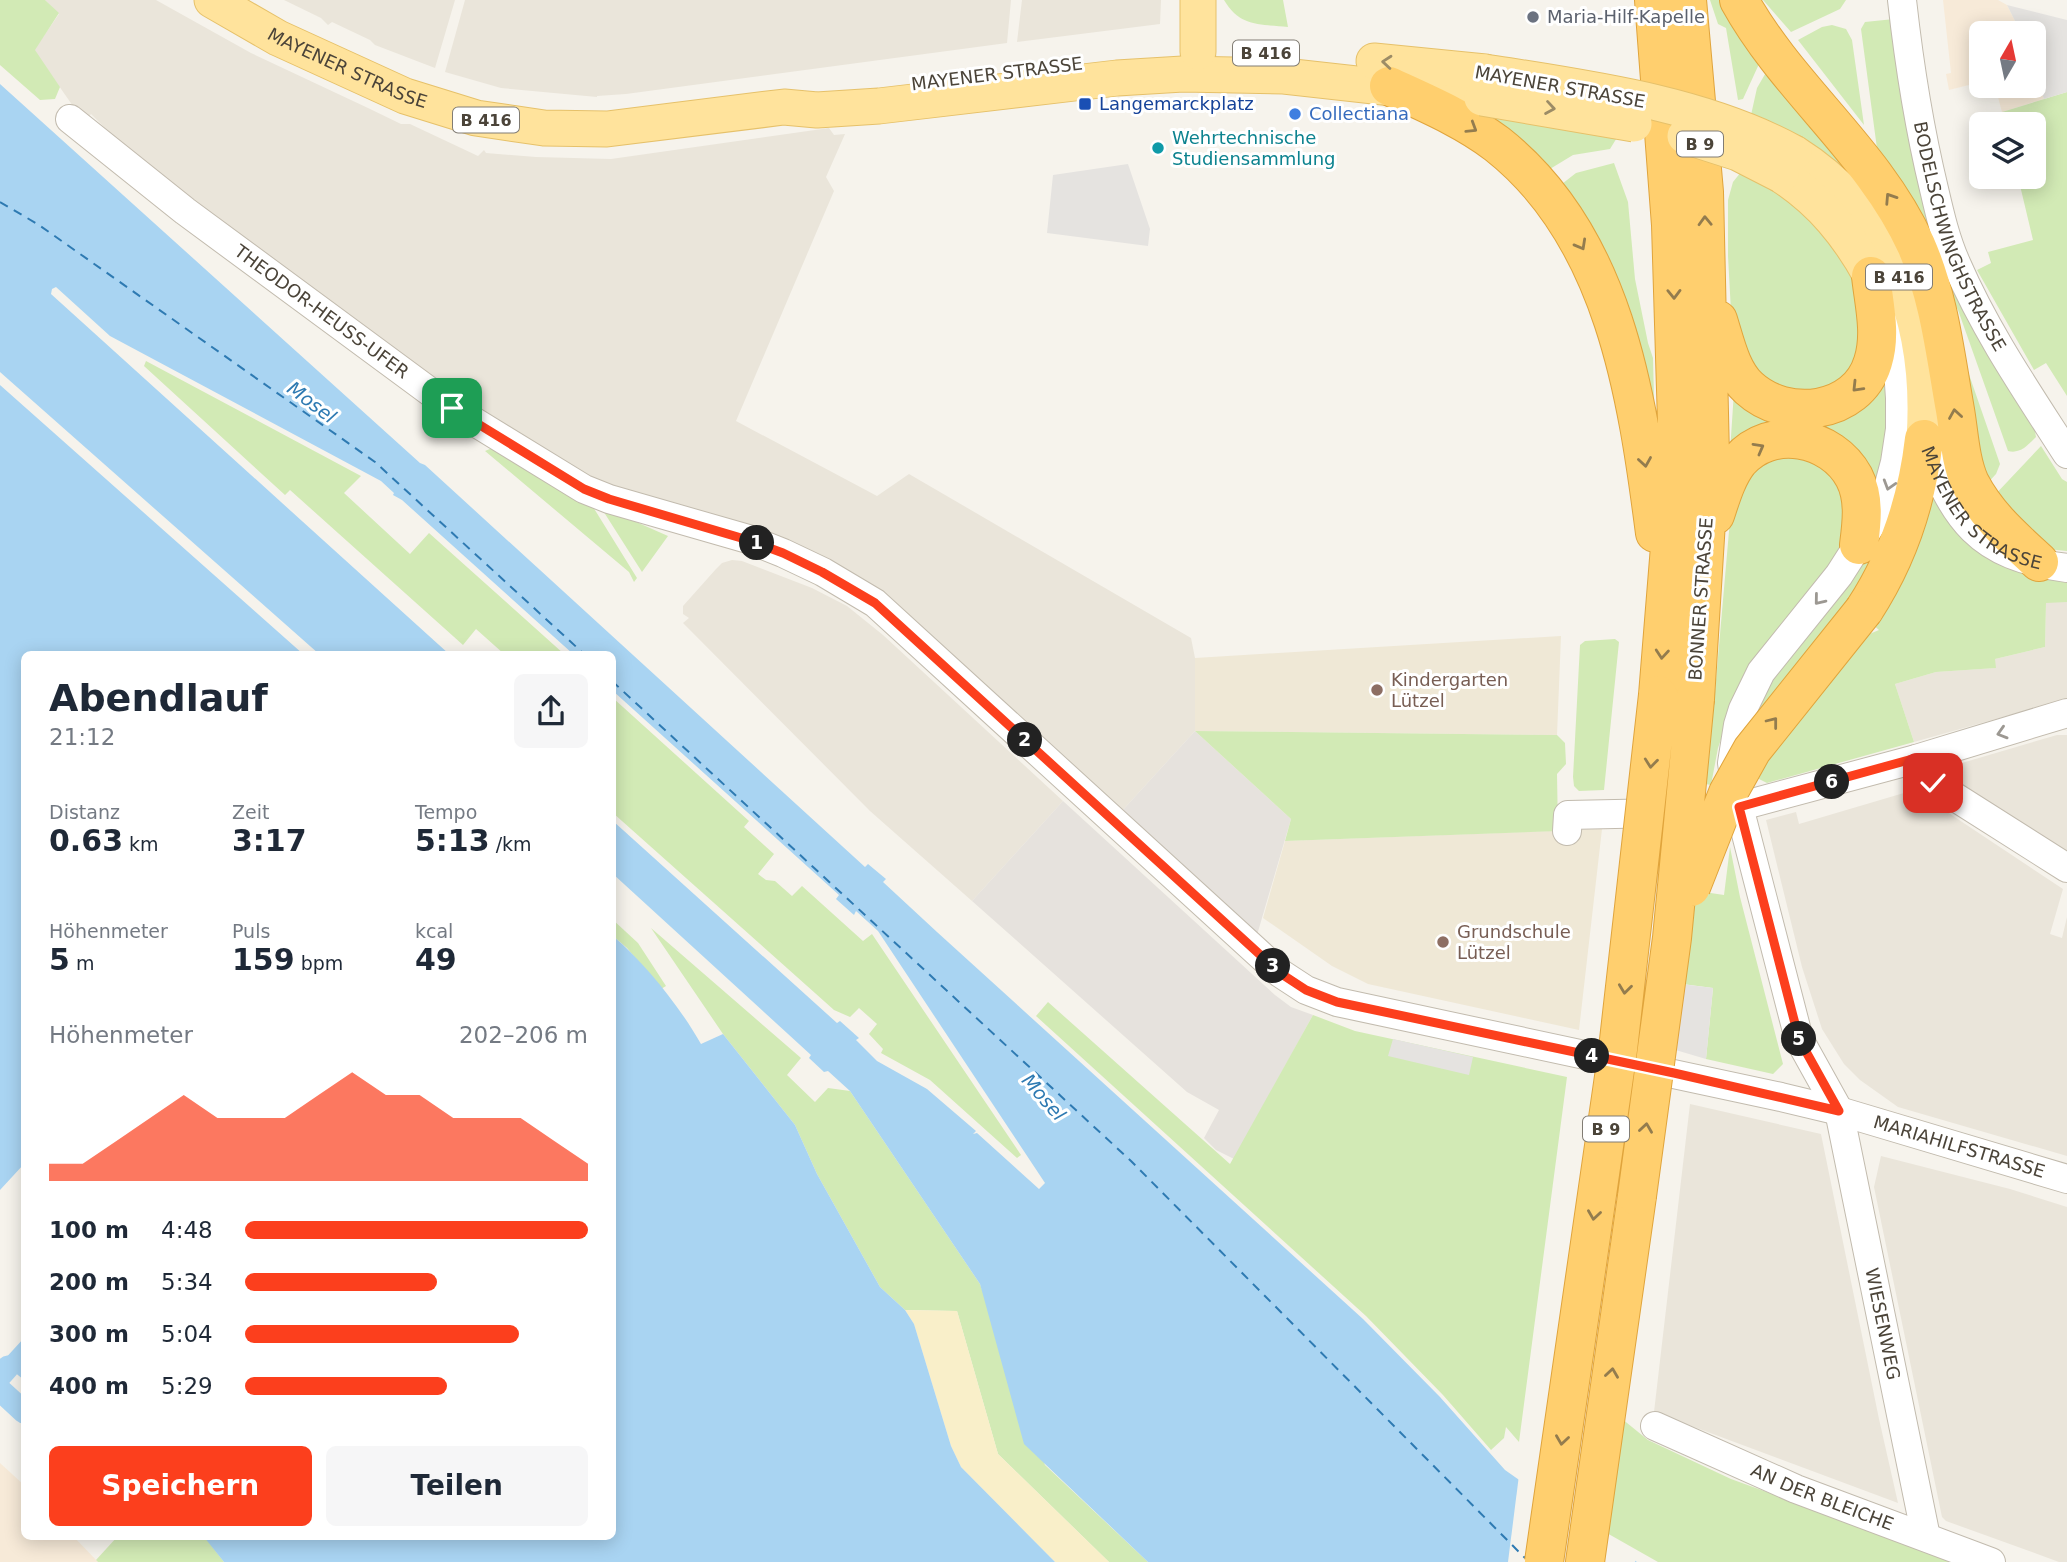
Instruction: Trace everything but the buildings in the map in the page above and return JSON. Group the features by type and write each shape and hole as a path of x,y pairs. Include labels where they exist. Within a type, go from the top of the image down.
{"highway":[{"path":"1633,0 1646,43 1660,76"},
{"name":"BONNER STRASSE","path":"1654,0 1671,225 1677,422 1665,611 1677,697"},
{"name":"BONNER STRASSE","path":"1585,1562 1672,938 1677,697 1704,547 1710,457 1704,192 1687,0"},
{"path":"1739,0 1772,52 1882,184 1916,245 1938,310 1959,439 1960,490 1983,525 2053,565"},
{"path":"1389,86 1470,126 1531,174 1558,208 1593,266 1606,300 1638,417 1665,611"},
{"path":"1708,289 1736,370 1748,387 1770,403 1794,409 1818,408 1841,402 1855,391 1867,377 1873,363 1878,334 1871,276"},
{"path":"1704,547 1726,485 1740,461 1757,446 1790,438 1808,440 1828,449 1844,461 1860,493 1862,510 1859,545"},
{"name":"B 416","path":"1672,938 1716,821 1745,760 1880,586 1913,506 1924,439"},
{"name":"B 9","path":"1544,1562 1618,1049 1677,697"}],"main road":[{"name":"MAYENER STRASSE","path":"212,0 278,38 405,96 456,112 509,124 566,130 607,129 784,107 824,94 1076,63 1198,52 1288,54 1483,85"},
{"path":"1198,0 1198,52"},
{"name":"MAYENER STRASSE","path":"784,107 817,110 902,104 1117,78 1184,74 1284,76 1389,86 1483,85 1590,90 1670,108 1744,129 1788,164 1803,190 1838,225 1871,276"},
{"name":"MAYENER STRASSE","path":"1788,164 1816,167 1845,192 1873,225 1890,254 1913,313 1920,347 1925,385 1924,439"}],"street":[{"name":"BODELSCHWINGHSTRASSE","path":"1903,8 1928,167 1941,220 1956,262 1972,297 2058,439"},
{"name":"THEODOR-HEUSS-UFER","path":"70,119 185,211 452,408 584,489 783,553 875,603 1280,973 1306,990 1337,1002 1839,1111"},
{"name":"MAYENER STRASSE","path":"1859,545 1887,492 1900,429 1896,341 1891,319 1871,276"},
{"name":"MAYENER STRASSE","path":"1924,439 1935,468 1960,490"},
{"path":"1839,1111 1799,1039 1739,807 1732,763 1734,741 1752,689 1773,655 1839,575 1859,545"},
{"path":"1567,831 1568,814 1709,812 1739,807 2067,713"},
{"path":"1916,758 1933,783 2067,867"},
{"name":"MARIAHILFSTRASSE","path":"1839,1111 2067,1179"},
{"name":"WIESENWEG","path":"1839,1111 1926,1537"},
{"name":"AN DER BLEICHE","path":"1656,1426 1796,1489 1991,1562"}],"shaded area":[{"path":"45,0 156,0 251,53 401,124 410,124 478,156 484,150 486,153 536,157 611,159 829,128 834,135 845,134 826,177 834,191 736,421 877,496 909,474 1191,638 1195,658 1195,731 1121,812 892,602 852,573 837,564 603,488 373,342 120,143 91,114 84,122 34,50 59,14"},
{"path":"284,0 455,0 435,68 375,45 332,22 328,25 321,18"},
{"path":"465,0 1011,0 1007,43 597,97 501,88 445,72"},
{"path":"1022,0 1161,0 1160,24 1017,42"},
{"path":"1943,0 1998,0 2007,5 2015,21 1969,21 1969,85 1949,90 1946,74 1951,73"},
{"path":"2007,5 2067,20 2067,92 2044,99 2044,98 2046,98 2046,21 2015,21"},
{"path":"1998,98 2044,99 2002,112"},
{"path":"1128,164 1150,229 1148,246 1047,233 1053,175"},
{"path":"742,561 812,588 847,606 883,635 1063,801 972,901 870,811 683,623 689,618 683,614 683,606 722,563"},
{"path":"2046,602 2067,602 2067,699 1914,742 1895,684 1936,672 1995,668 1995,659 2045,647"},
{"name":"Kindergarten Lützel","path":"1561,636 1557,735 1195,731 1195,658"},
{"path":"1195,731 1291,819 1257,935 1121,812"},
{"path":"2057,735 2067,735 2067,854 2030,828 1978,799 1938,770"},
{"path":"1914,790 2063,889 2050,934 2062,938 2067,917 2067,1156 1898,1107 1860,1080 1844,1064 1822,1029 1802,967 1766,820 1796,812 1799,824"},
{"path":"1063,801 1275,995 1291,1007 1313,1015 1234,1159 1216,1150 1204,1138 1219,1110 1187,1092 972,901"},
{"name":"Grundschule Lützel","path":"1602,829 1579,1030 1368,984 1332,966 1263,918 1285,841"},
{"path":"1641,979 1713,988 1706,1059 1635,1038"},
{"path":"1393,1039 1473,1057 1469,1075 1388,1056"},
{"path":"1690,1104 1821,1134 1898,1503 1654,1412"},
{"path":"1881,1156 2010,1189 2067,1207 2067,1562 2059,1562 1946,1521 1942,1517 1874,1187"},
{"path":"0,1463 21,1482 21,1540 77,1540 98,1562 0,1562"}],"green space":[{"path":"0,0 45,0 59,13 35,50 60,87 55,99 40,100 0,65"},
{"path":"1224,0 1283,0 1288,27 1244,20 1230,9"},
{"path":"1710,0 1726,0 1759,64 1743,99 1738,100 1726,28 1718,24"},
{"path":"1763,0 1846,0 1840,9 1791,32"},
{"path":"1894,19 1911,137 2034,426 2036,437 2020,450 2008,451 1958,310 1878,156 1861,29 1865,22"},
{"path":"1832,25 1846,29 1852,40 1864,125 1798,40 1822,27"},
{"path":"1768,69 1883,205 1751,115 1757,88"},
{"path":"2067,92 2067,396 2046,363 2034,370 1977,270 1991,263 1988,252 2033,240 2021,189 2046,189 2046,112 2002,112"},
{"path":"1481,111 1618,136 1610,149 1573,155 1545,172"},
{"path":"1614,163 1628,202 1635,279 1653,358 1654,399 1646,400 1558,187 1576,173"},
{"path":"1741,172 1775,185 1832,237 1861,287 1857,377 1777,400 1732,330 1728,200 1733,182"},
{"path":"1954,331 2000,464 1996,474 1984,487 1991,499 2041,446 2062,479 2067,482 2067,551 1966,541 2001,563 2026,572 2067,581 2067,602 2046,603 2045,647 1995,659 1996,668 1936,672 1895,684 1914,742 1767,783 1757,778 1756,714 1764,688 1861,567 1890,507 1874,570 1814,657 1879,630 1872,624"},
{"path":"146,361 361,476 344,493 410,554 429,533 561,651 501,651 476,629 463,645 290,490 285,495 144,366"},
{"path":"1889,376 1887,424 1876,485 1810,424"},
{"path":"1734,391 1776,420 1730,452"},
{"path":"499,445 590,502 637,578 634,582 629,572 485,451"},
{"path":"1773,449 1840,468 1850,536 1728,719 1718,748 1711,785 1700,783 1714,703 1732,497"},
{"path":"600,506 668,536 642,572"},
{"path":"1615,639 1619,642 1604,790 1579,791 1574,786 1573,777 1580,645 1585,641"},
{"path":"616,701 749,821 744,827 774,854 758,874 766,880 775,881 792,896 802,886 863,941 872,934 1021,1155 1017,1158 930,1080 881,1053 883,1049 869,1034 877,1024 859,1008 850,1017 834,1010 616,816"},
{"path":"1195,731 1557,735 1565,743 1566,764 1557,774 1558,831 1285,841 1291,819"},
{"path":"1730,847 1740,897 1783,1064 1773,1074 1706,1059 1713,988 1652,980 1664,886 1724,895"},
{"path":"616,923 638,943 666,986 661,989 616,939"},
{"path":"651,928 801,1058 787,1075 815,1102 828,1088 850,1091 980,1284 1045,1465 1148,1562 1109,1562 998,1454 957,1311 905,1310 880,1287 817,1174 795,1125 723,1034"},
{"path":"1048,1002 1230,1164 1313,1015 1355,1031 1567,1077 1519,1442 1506,1427 1504,1438 1491,1450 1443,1395 1366,1316 1036,1016"},
{"path":"1616,1414 1648,1440 1731,1479 1959,1562 1658,1562 1598,1528"},
{"path":"114,1540 207,1540 224,1562 98,1562 96,1560"}],"sand":[{"path":"905,1310 957,1311 998,1454 1109,1562 1055,1562 961,1467 951,1446 914,1324"}],"water":[{"name":"Mosel","path":"0,84 425,465 865,867 868,864 886,879 883,882 937,932 1363,1319 1440,1397 1505,1470 1637,1562 1148,1562 1024,1444 980,1284 850,1091 828,1071 824,1072 809,1058 811,1055 616,877 616,824 837,1023 840,1021 859,1038 856,1040 877,1061 927,1089 976,1131 973,1134 977,1133 1039,1189 1045,1183 878,931 856,911 854,915 836,899 839,895 616,694 616,651 570,651 402,500 393,495 381,481 110,336 56,287 52,289 51,294 446,651 316,651 0,372"},
{"path":"0,385 300,651 21,651 21,1167 0,1190"},
{"path":"616,939 661,986 701,1044 723,1034 795,1125 817,1174 880,1287 905,1310 914,1324 951,1446 961,1467 1055,1562 224,1562 206,1540 616,1540"},
{"path":"21,1341 21,1378 2,1362"}],"pier":[{"path":"1519,1475 1636,1557 1635,1562 1508,1562"}],"waterway":[{"path":"0,1376 8,1367"},
{"path":"0,1390 21,1409"}],"ferry route":[{"path":"0,202 39,225 375,462 581,651"},
{"path":"616,685 1131,1161 1525,1558"}],"place":[{"name":"Maria-Hilf-Kapelle","path":"1533,17"},
{"name":"Langemarckplatz","path":"1085,104"},
{"name":"Collectiana","path":"1295,114"},
{"name":"Wehrtechnische Studiensammlung","path":"1158,148"},
{"name":"Kindergarten Lützel","path":"1377,690"},
{"name":"Grundschule Lützel","path":"1443,942"}],"route":[{"path":"452,408 584,489 783,553 875,603 1280,973 1321,998 1839,1111 1799,1039 1739,807 1916,758 1922,771 1933,783"}]}
